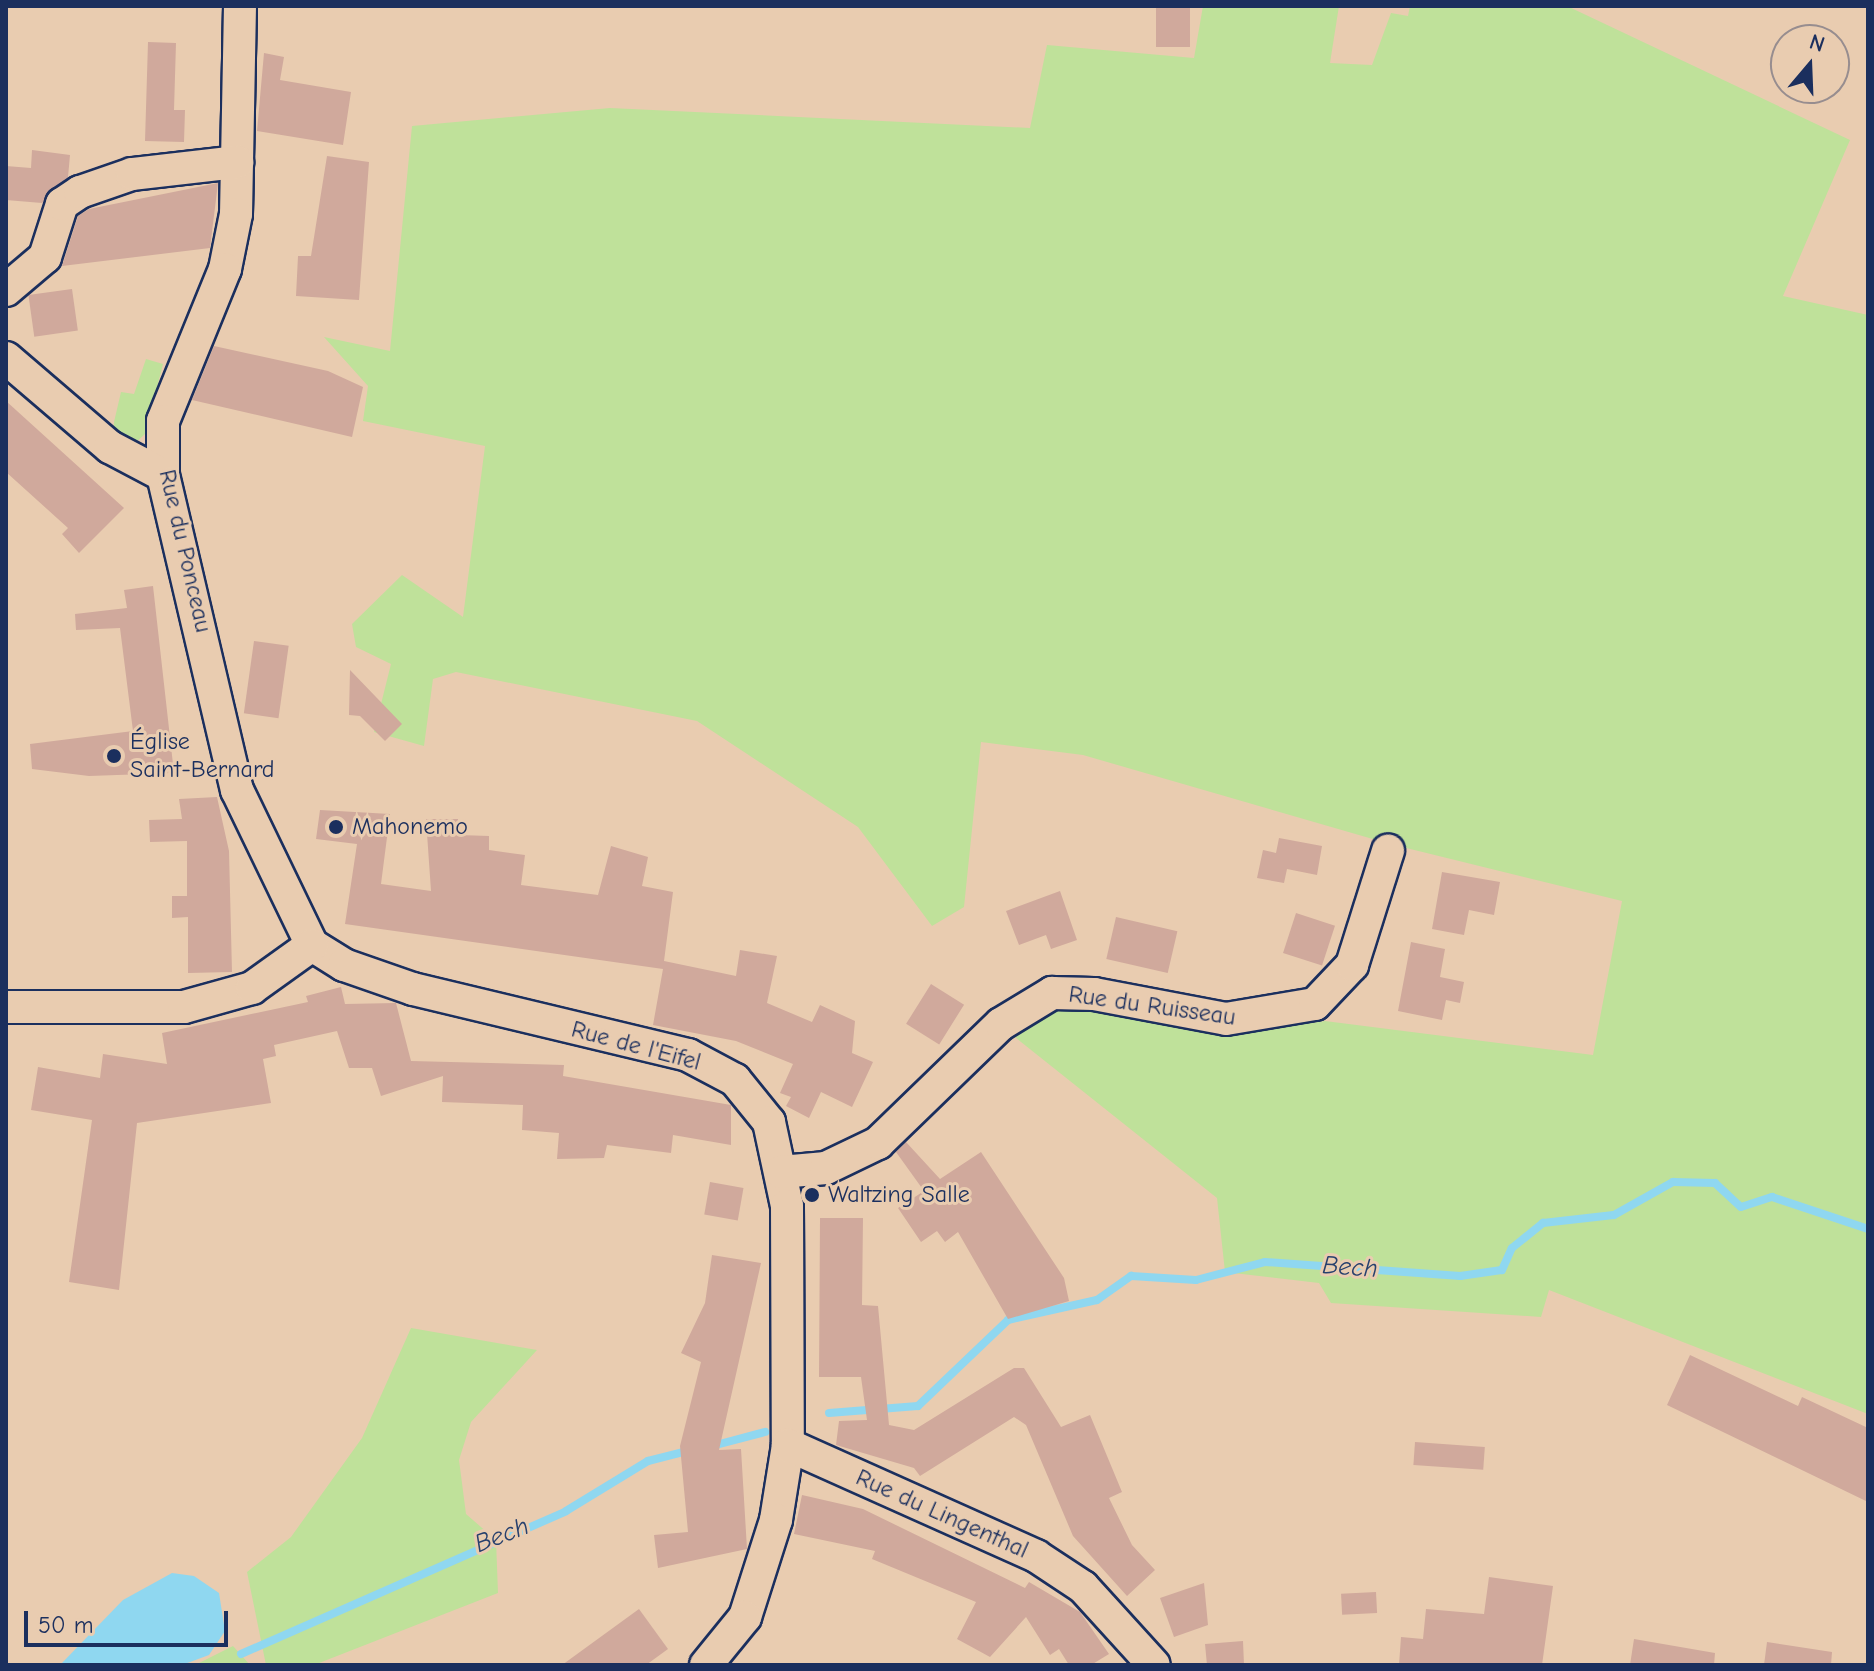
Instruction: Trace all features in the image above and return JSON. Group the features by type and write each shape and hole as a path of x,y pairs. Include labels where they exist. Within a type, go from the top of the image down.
{"street":[{"name":"Rue du Ponceau","path":"240,6 237,162 225,269 163,421 163,475 237,790 312,945"},
{"path":"6,290 45,257 62,204 80,192 132,174 237,162"},
{"path":"6,358 110,447 163,475"},
{"name":"Rue du Ruisseau","path":"781,1172 826,1168 878,1143 1001,1024 1052,993 1094,994 1226,1019 1315,1004 1352,965 1388,851"},
{"path":"6,1007 195,1005 252,988 312,945"},
{"name":"Rue de l'Eifel","path":"312,945 413,989 716,1067 752,1095 769,1122 781,1172 788,1445 776,1520 745,1617 706,1665"},
{"name":"Rue du Lingenthal","path":"788,1445 1036,1556 1083,1587 1154,1665"}],"green space":[{"path":"1203,6 1339,6 1330,63 1372,65 1391,13 1408,16 1410,6 1567,6 1850,140 1783,296 1868,315 1868,1414 1549,1290 1541,1317 1331,1303 1319,1283 1225,1272 1217,1198 1011,1034 1051,1008 1094,1004 1222,1035 1325,1021 1593,1055 1622,901 1390,844 1083,755 981,742 964,907 932,926 858,827 697,721 456,672 433,679 424,746 374,732 391,664 356,647 352,624 402,575 463,617 485,446 363,421 368,386 324,337 390,351 412,126 610,108 1030,128 1047,45 1194,58"},
{"path":"146,359 163,364 145,434 131,447 113,437 114,422 121,392 134,394"},
{"path":"411,1328 537,1350 471,1422 459,1460 466,1514 496,1540 498,1593 314,1665 266,1665 247,1572 291,1537 362,1438"},
{"path":"233,1646 250,1665 195,1665"}],"water":[{"path":"172,1573 194,1576 219,1593 225,1631 209,1655 182,1665 60,1665 123,1600"}],"building":[{"path":"1156,6 1190,6 1190,47 1156,47"},
{"path":"148,42 176,43 174,110 185,110 184,142 145,141"},
{"path":"264,53 284,57 280,80 351,92 343,145 257,131"},
{"path":"32,150 70,155 68,177 42,203 6,200 6,166 31,168"},
{"path":"327,156 369,162 359,300 296,296 298,256 311,256"},
{"path":"218,183 210,248 62,266 78,216 89,209"},
{"path":"72,289 78,331 34,337 28,295"},
{"path":"214,346 328,371 363,387 352,437 192,400"},
{"path":"6,401 124,508 79,553 62,534 68,528 6,472"},
{"path":"153,586 174,773 89,776 32,769 30,744 133,731 120,628 76,630 75,614 127,608 124,590"},
{"path":"254,641 289,646 278,718 244,713"},
{"path":"350,670 402,724 385,741 360,716 349,715"},
{"path":"217,797 229,851 232,972 188,973 188,917 172,918 172,896 187,896 187,841 150,842 149,820 182,819 179,799"},
{"path":"320,810 390,814 381,884 431,891 426,819 458,819 459,835 489,836 489,850 525,855 521,885 598,895 611,846 648,857 642,886 673,892 664,961 736,976 740,950 777,956 767,1003 812,1022 820,1005 855,1021 852,1053 873,1062 852,1107 821,1092 809,1118 786,1106 791,1097 780,1093 793,1064 736,1041 653,1025 663,969 345,924 357,844 316,839"},
{"path":"1279,838 1322,846 1317,875 1287,869 1284,883 1257,878 1263,850 1276,853"},
{"path":"1442,872 1500,882 1494,915 1469,910 1464,935 1432,929"},
{"path":"1060,891 1077,940 1051,949 1046,935 1019,945 1006,911"},
{"path":"1296,913 1335,926 1322,966 1283,953"},
{"path":"1116,917 1177,931 1168,973 1106,959"},
{"path":"1411,942 1445,949 1440,977 1464,982 1460,1003 1446,1000 1442,1020 1398,1011"},
{"path":"931,984 964,1005 939,1045 906,1024"},
{"path":"341,987 345,1004 396,1003 411,1061 564,1065 563,1076 731,1105 731,1145 673,1135 671,1153 607,1145 604,1158 557,1159 559,1133 522,1130 523,1105 442,1102 443,1076 381,1096 372,1068 349,1068 337,1031 274,1045 276,1056 263,1059 271,1103 137,1123 119,1290 69,1282 92,1120 31,1110 38,1067 100,1078 103,1054 167,1064 162,1033 308,1002 306,996"},
{"path":"906,1142 940,1179 981,1152 1064,1278 1069,1301 1008,1319 958,1232 945,1242 937,1231 921,1242 898,1208 924,1191 896,1152"},
{"path":"710,1182 743,1188 738,1220 704,1214"},
{"path":"820,1218 863,1218 862,1305 878,1306 889,1425 914,1430 1014,1368 1024,1368 1061,1427 1090,1415 1122,1492 1109,1498 1132,1545 1155,1570 1127,1596 1073,1536 1026,1425 1014,1417 920,1476 914,1468 836,1445 839,1421 867,1420 861,1377 819,1377"},
{"path":"712,1255 761,1263 719,1450 741,1449 747,1549 658,1568 654,1535 688,1532 680,1446 701,1362 681,1353 705,1303"},
{"path":"1690,1355 1798,1406 1802,1397 1868,1428 1868,1502 1667,1405"},
{"path":"1415,1442 1485,1447 1483,1470 1413,1465"},
{"path":"802,1495 863,1509 1025,1588 1029,1582 1080,1612 1109,1654 1091,1665 1069,1665 1059,1649 1050,1655 1026,1617 990,1657 957,1639 976,1602 872,1559 875,1551 794,1534"},
{"path":"1489,1577 1553,1586 1542,1665 1399,1665 1401,1637 1423,1639 1426,1609 1484,1614"},
{"path":"1204,1583 1208,1625 1174,1637 1160,1598"},
{"path":"1376,1592 1377,1613 1342,1615 1341,1594"},
{"path":"639,1609 668,1649 646,1665 562,1665"},
{"path":"1634,1639 1715,1653 1714,1665 1630,1665"},
{"path":"1243,1641 1244,1665 1207,1665 1205,1644"},
{"path":"1767,1642 1832,1652 1831,1665 1764,1665"}],"waterway":[{"name":"Bech","path":"829,1413 918,1406 1008,1320 1097,1300 1131,1276 1196,1280 1265,1262 1460,1276 1502,1270 1512,1248 1543,1223 1614,1215 1673,1182 1715,1183 1741,1207 1772,1197 1868,1229"},
{"name":"Bech","path":"712,1446 765,1432"},
{"name":"Bech","path":"241,1654 566,1511 648,1461 691,1450"}],"place":[{"name":"Église Saint-Bernard","path":"114,756"},
{"name":"Mahonemo","path":"336,827"},
{"name":"Waltzing Salle","path":"812,1195"}]}
